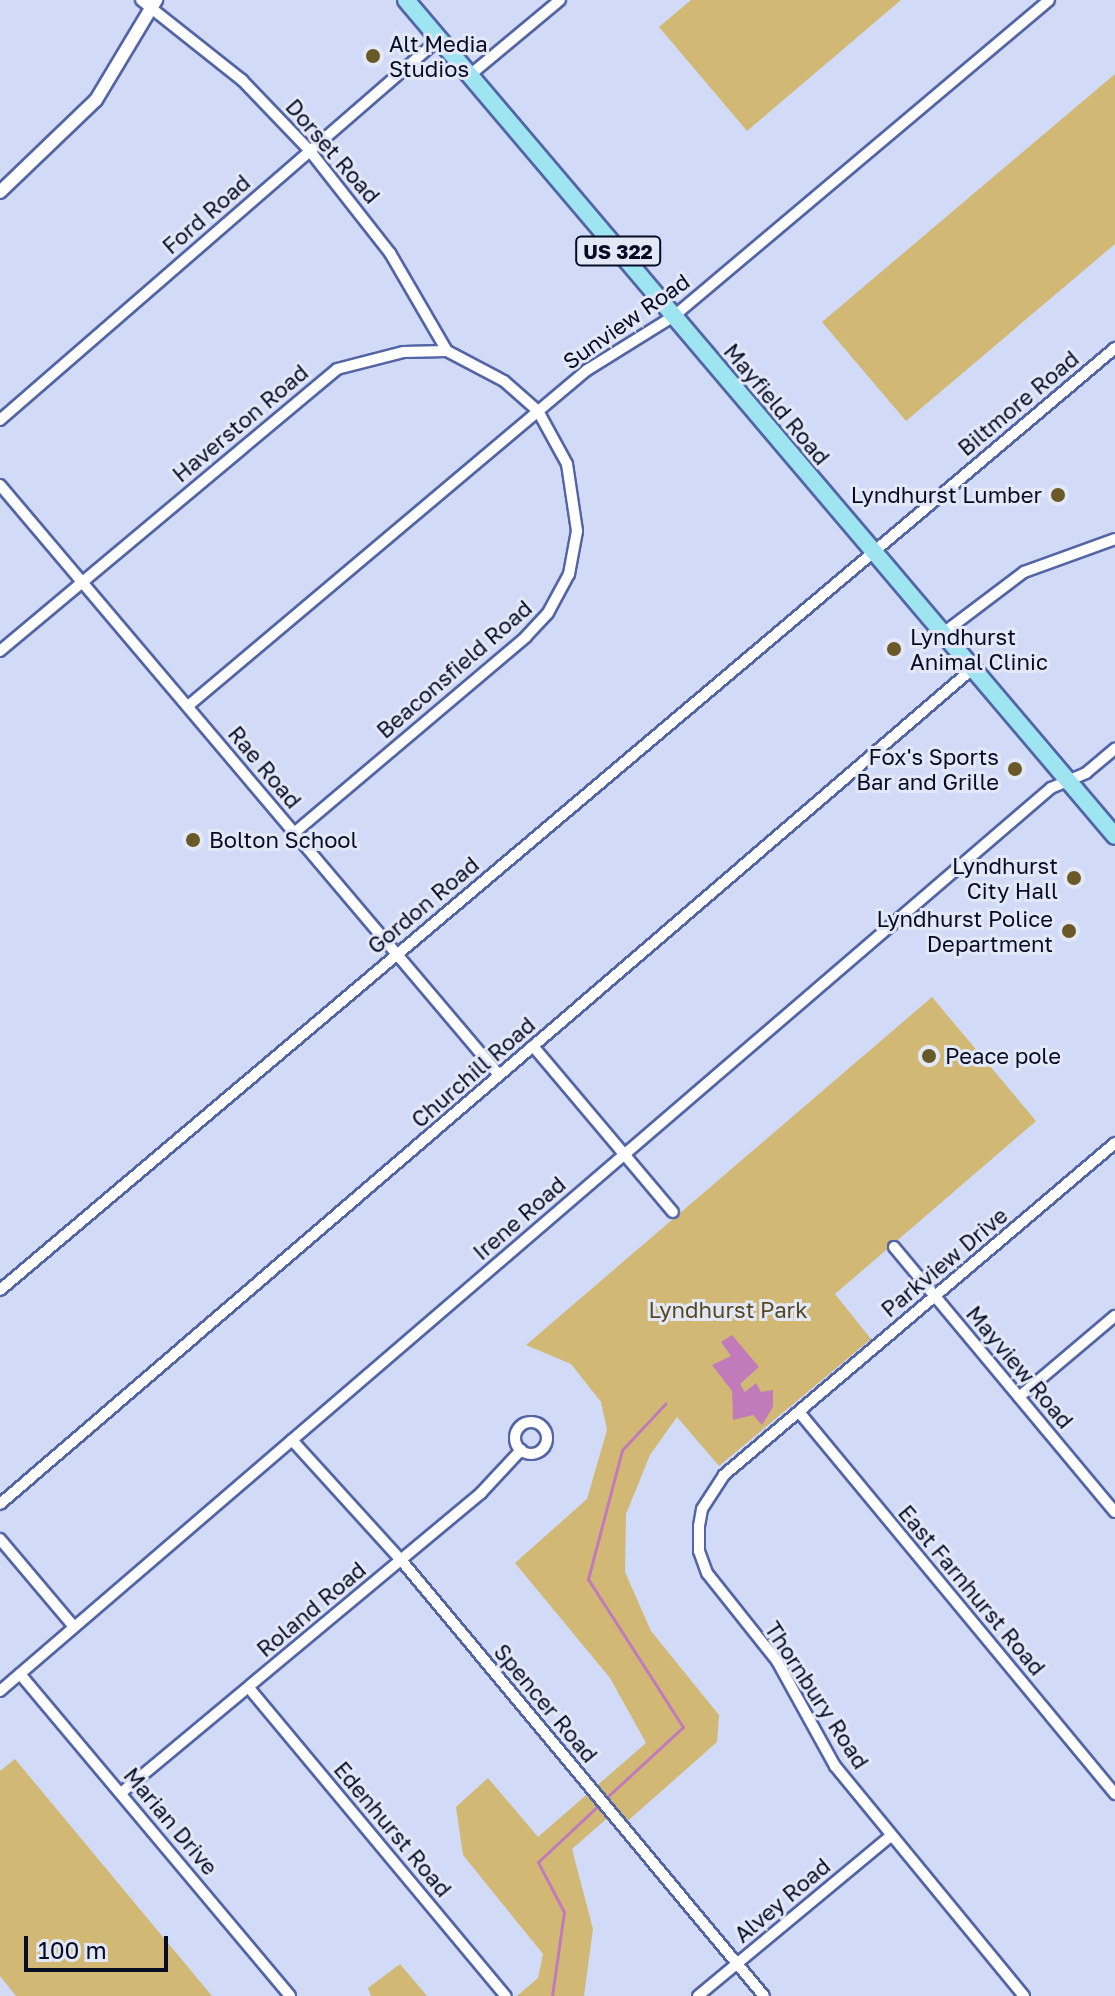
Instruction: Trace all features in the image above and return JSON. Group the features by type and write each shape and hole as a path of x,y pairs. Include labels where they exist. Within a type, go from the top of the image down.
{"main road":[{"name":"Mayfield Road","path":"406,0 1115,836"}],"street":[{"path":"470,75 560,0"},
{"name":"Sunview Road","path":"188,706 609,354 674,316 1049,0"},
{"path":"0,192 96,100 150,2"},
{"name":"Dorset Road","path":"150,2 242,80 310,151 390,253 447,351"},
{"name":"Ford Road","path":"0,420 439,39"},
{"name":"Biltmore Road","path":"872,551 1115,348"},
{"name":"Haverston Road","path":"0,651 337,369 403,352 447,351 504,381 538,411"},
{"name":"Beaconsfield Road","path":"294,833 548,613 569,574 576,508 567,464 538,411"},
{"name":"Rae Road","path":"0,485 499,1075"},
{"path":"942,634 1024,572 1115,539"},
{"name":"Gordon Road","path":"0,1290 872,551"},
{"name":"Churchill Road","path":"0,1504 972,669"},
{"name":"Irene Road","path":"0,1691 1051,788 1115,749"},
{"path":"533,1046 673,1212"},
{"name":"Parkview Drive","path":"799,1412 1115,1143"},
{"name":"Mayview Road","path":"894,1247 1115,1512"},
{"path":"1019,1397 1115,1316"},
{"name":"East Farnhurst Road","path":"799,1412 1115,1794"},
{"name":"Thornbury Road","path":"799,1412 711,1490 702,1509 699,1551 713,1581 777,1661 835,1766 1024,1996"},
{"name":"Spencer Road","path":"292,1440 401,1560 764,1996"},
{"name":"Roland Road","path":"121,1793 481,1493 521,1450"},
{"path":"0,1539 74,1627"},
{"name":"Marian Drive","path":"20,1674 290,1996"},
{"name":"Edenhurst Road","path":"249,1688 506,1996"},
{"name":"Alvey Road","path":"698,1996 891,1836"}],"green space":[{"path":"691,0 901,0 747,131 659,27"},
{"path":"1115,74 1115,244 906,421 822,322"},
{"name":"Lyndhurst Park","path":"932,997 1036,1121 835,1294 871,1339 719,1466 677,1417 650,1455 626,1514 625,1572 651,1631 719,1715 717,1742 622,1826 612,1814 572,1849 593,1929 584,1996 517,1996 538,1978 543,1954 463,1855 456,1807 488,1778 538,1837 646,1743 610,1678 515,1563 587,1499 607,1430 601,1402 571,1364 526,1345"},
{"path":"15,1759 212,1996 16,1996 0,1976 0,1771"},
{"path":"400,1964 427,1996 371,1996 368,1988"}],"shaded area":[{"path":"732,1335 759,1367 740,1384 745,1392 756,1383 761,1392 773,1390 773,1407 762,1425 753,1415 733,1420 732,1391 712,1365 731,1356 721,1342"}],"waterway":[{"path":"605,1799 683,1727 588,1579 622,1450 666,1403"},
{"path":"552,1996 564,1912 538,1862 600,1804"}],"place":[{"name":"Alt Media Studios","path":"373,56"},
{"name":"Lyndhurst Lumber","path":"1058,495"},
{"name":"Lyndhurst Animal Clinic","path":"894,649"},
{"name":"Fox's Sports Bar and Grille","path":"1015,769"},
{"name":"Bolton School","path":"193,840"},
{"name":"Lyndhurst City Hall","path":"1074,878"},
{"name":"Lyndhurst Police Department","path":"1069,931"},
{"name":"Peace pole","path":"929,1056"}]}
